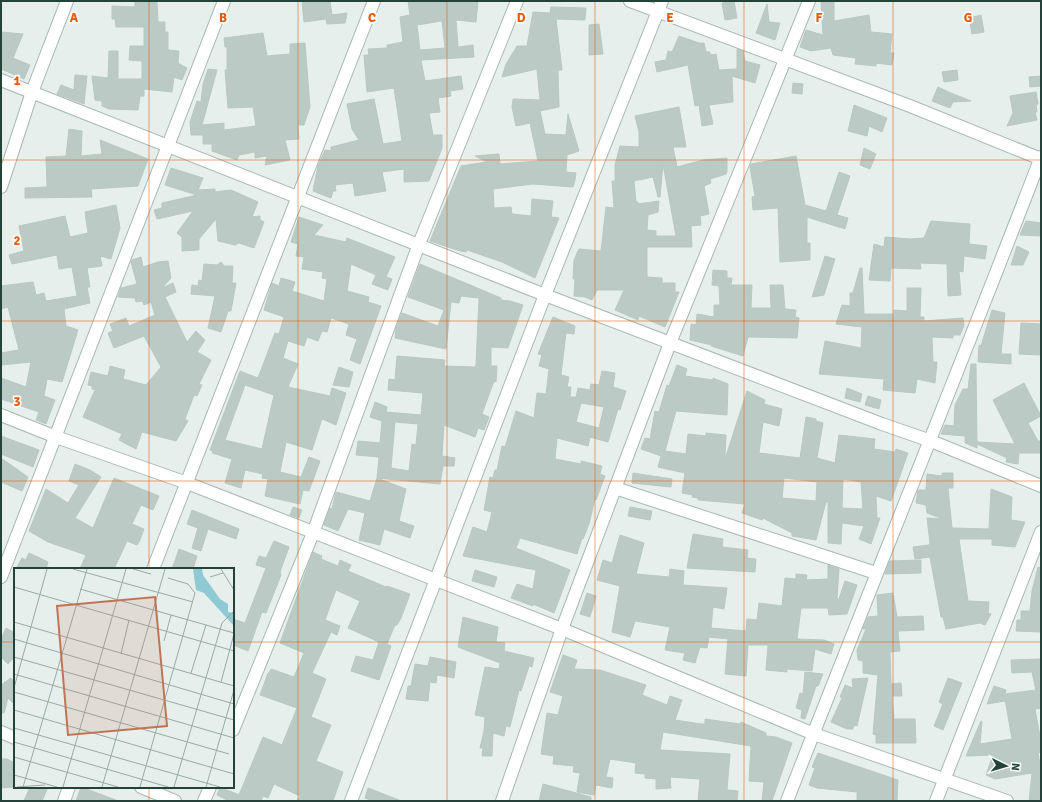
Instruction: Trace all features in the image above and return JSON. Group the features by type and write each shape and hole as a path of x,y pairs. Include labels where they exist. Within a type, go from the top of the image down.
{"street":[{"path":"1,187 32,92 67,1"},
{"path":"1,578 224,1"},
{"path":"154,568 374,1"},
{"path":"234,728 313,533 419,244 517,1"},
{"path":"630,1 660,6 786,59 1041,158 931,441 876,573 787,801"},
{"path":"502,801 562,629 670,343 809,1"},
{"path":"351,801 545,295 660,6"},
{"path":"1,80 545,295 882,424 931,441 1041,486"},
{"path":"1,414 56,437 187,483 562,629 814,734 1007,801"},
{"path":"615,488 876,573"},
{"path":"936,801 1041,532"},
{"path":"1,732 14,738"},
{"path":"64,801 69,788"},
{"path":"143,788 175,801"},
{"path":"204,801 210,788"}],"building":[{"path":"135,1 157,1 158,22 165,22 165,32 168,32 168,50 179,51 178,63 187,68 182,80 174,77 172,92 144,89 144,96 140,96 138,110 109,109 102,106 102,101 95,100 92,76 108,78 109,51 118,51 118,79 142,79 142,61 129,60 130,46 144,46 144,27 116,27 115,19 112,19 112,6 135,7"},
{"path":"302,1 330,1 332,15 347,13 345,23 327,24 326,19 304,22"},
{"path":"408,1 478,1 476,22 456,20 458,47 473,45 474,57 421,60 425,81 461,76 463,89 450,91 451,96 438,98 440,112 429,113 433,135 442,135 442,148 429,181 404,182 404,169 382,172 386,191 355,196 353,183 335,185 336,191 333,191 331,198 313,191 318,166 325,150 331,151 331,147 359,140 352,129 347,104 374,99 383,144 402,141 394,88 367,92 364,55 369,55 368,49 387,48 387,45 403,42 400,17 410,15","holes":["442,21 445,48 420,50 417,25"]},
{"path":"734,1 737,18 725,20 722,3"},
{"path":"821,1 834,1 834,21 869,15 871,32 892,34 890,53 894,53 892,65 876,63 876,66 855,64 856,58 833,55 831,48 811,51 800,47 806,30 823,35"},
{"path":"767,4 769,22 780,23 775,40 756,33"},
{"path":"551,7 586,8 585,20 556,19 562,70 558,70 559,107 540,111 545,134 566,135 568,114 579,151 567,155 566,172 576,173 573,187 533,184 493,189 494,208 511,207 512,214 531,216 532,199 553,201 551,217 559,218 535,278 502,262 467,250 466,252 460,251 430,241 461,166 487,162 475,156 499,154 500,164 538,161 530,123 516,126 512,107 513,99 540,100 537,69 502,77 506,64 517,46 527,46 533,12 550,13"},
{"path":"981,15 984,32 972,34 969,18"},
{"path":"599,24 603,54 589,55 589,25"},
{"path":"1,32 23,34 13,58 30,65 24,79 1,69"},
{"path":"263,33 267,56 290,54 290,44 305,43 310,107 304,125 298,125 299,139 285,140 290,160 265,165 267,156 255,158 255,152 239,155 237,160 212,151 212,144 203,144 203,135 191,135 190,122 197,101 201,102 203,84 208,69 217,70 202,125 224,123 224,130 256,126 253,107 228,108 225,70 227,70 227,47 225,47 224,38"},
{"path":"679,36 699,43 704,43 706,52 710,52 710,55 716,54 719,70 737,69 737,49 743,51 745,61 760,65 755,83 732,76 733,102 709,105 713,124 702,126 699,105 695,106 688,65 657,72 655,62 666,60 668,51 672,52"},
{"path":"957,70 958,80 944,82 942,72"},
{"path":"75,75 87,76 84,104 57,94 61,85 74,90"},
{"path":"1041,76 1041,86 1030,87 1029,77"},
{"path":"793,83 803,84 802,94 792,93"},
{"path":"938,87 971,101 953,102 950,108 932,101"},
{"path":"1036,92 1038,104 1036,105 1037,112 1035,112 1037,120 1007,126 1013,113 1010,96"},
{"path":"854,105 887,118 882,132 869,126 867,136 848,131"},
{"path":"679,107 686,147 673,147 677,167 703,160 727,158 726,174 710,179 711,183 704,186 709,214 700,216 701,225 691,226 692,247 647,247 647,277 662,278 662,283 675,283 675,292 679,292 665,327 639,316 638,320 615,310 624,290 597,290 592,300 585,297 574,296 574,260 579,249 601,251 606,207 614,208 612,181 615,181 615,165 620,146 639,147 639,132 635,116","holes":["663,164 676,236 656,236 656,231 647,230 648,215 658,212 659,201 638,204 638,202 636,202 634,181 653,177 658,197 660,197"]},
{"path":"69,129 82,131 81,156 102,154 100,140 148,159 138,186 91,189 92,197 25,198 25,188 47,187 46,157 66,156"},
{"path":"864,148 876,154 870,169 860,165"},
{"path":"796,156 805,205 826,211 839,172 850,176 837,215 848,218 845,229 807,217 807,243 810,243 810,260 780,262 778,208 753,210 752,197 755,196 750,167 751,164"},
{"path":"171,168 203,178 198,190 215,189 215,192 231,190 258,202 252,217 260,216 260,220 264,222 254,248 239,243 235,245 218,241 216,219 199,239 199,250 182,251 182,237 177,233 193,211 157,219 154,210 162,208 162,203 197,195 165,185"},
{"path":"116,205 120,228 111,259 100,256 102,266 87,268 90,287 87,287 90,303 64,309 66,326 78,330 62,382 47,379 44,396 55,400 46,424 36,420 39,412 1,399 1,378 26,387 31,362 1,365 1,353 19,350 8,307 1,309 1,286 33,282 36,295 44,293 46,301 77,296 72,267 59,269 57,255 12,264 9,255 24,251 19,226 65,216 70,237 88,233 85,212"},
{"path":"299,217 323,225 314,235 346,242 347,238 395,257 386,277 392,279 388,290 372,284 376,275 351,264 347,291 369,297 368,302 381,306 360,364 350,360 357,339 346,335 349,324 331,318 327,332 322,331 318,341 307,337 304,346 288,341 283,358 298,364 288,387 330,396 332,388 346,393 336,425 322,419 312,450 286,442 280,472 301,477 309,457 320,461 309,491 303,490 300,504 265,496 268,479 262,478 263,474 245,470 241,488 225,483 232,459 212,453 213,451 210,450 240,371 258,378 275,333 279,334 284,317 264,310 272,283 279,286 281,278 295,282 292,291 324,301 327,279 322,278 323,272 302,269 304,257 296,256 298,244 291,242","holes":["245,385 274,395 262,449 225,440"]},
{"path":"931,221 970,224 969,244 987,246 985,259 964,256 963,272 959,271 961,295 948,296 947,264 920,263 921,269 891,268 890,281 869,280 874,244 884,247 885,237 910,239 924,238"},
{"path":"1026,221 1041,223 1041,236 1020,235"},
{"path":"1017,246 1029,252 1023,265 1011,265"},
{"path":"825,256 835,259 824,295 812,297"},
{"path":"141,257 143,267 158,262 168,261 171,278 162,288 173,283 176,292 165,297 187,342 196,331 205,340 197,352 211,360 199,384 202,385 197,396 194,395 185,419 188,421 176,441 142,432 136,449 119,440 122,434 83,417 95,390 92,389 92,386 88,385 91,372 108,376 110,366 125,370 123,379 146,385 161,367 144,336 114,348 108,333 113,331 110,324 126,318 129,326 155,315 151,302 144,305 142,301 136,302 135,298 118,297 121,288 137,284 131,262 132,260"},
{"path":"221,262 224,266 233,266 232,283 236,283 231,311 228,311 221,332 208,328 215,296 191,294 192,285 198,286 199,280 202,281 204,264 217,265"},
{"path":"420,264 501,298 501,300 523,305 508,348 491,347 491,366 497,366 496,382 494,381 482,414 489,417 484,430 478,428 475,437 444,425 442,456 455,458 454,466 443,466 440,484 377,478 379,457 356,455 358,441 380,443 382,421 370,417 375,402 387,407 386,412 421,415 423,393 388,390 389,379 395,380 397,356 445,360 444,366 475,367 476,365 479,298 461,296 459,303 451,302 446,349 395,338 396,328 402,313 438,326 444,310 408,297","holes":["395,422 418,424 416,445 412,444 409,471 391,468"]},
{"path":"860,268 862,268 864,314 894,314 894,310 907,311 907,288 921,288 920,317 924,317 924,321 963,318 964,325 960,335 953,335 953,338 932,337 933,362 937,362 935,383 917,379 915,393 883,390 884,379 819,374 825,341 861,348 862,327 836,324 842,305 850,306 850,293 853,293"},
{"path":"713,270 727,271 727,278 732,278 731,285 752,285 751,308 771,308 770,285 783,285 785,309 796,310 795,317 799,318 797,338 748,337 743,356 711,346 712,345 690,340 691,324 696,325 697,314 714,317 714,305 720,305 719,286 712,285"},
{"path":"992,310 1005,313 1001,354 1011,354 1011,364 978,362 979,345 981,346"},
{"path":"553,317 575,326 574,334 566,333 561,375 569,377 567,387 571,387 570,397 576,397 578,388 590,390 591,384 599,385 602,371 615,373 613,387 626,391 620,410 618,409 608,442 590,437 588,446 557,438 555,459 581,464 581,461 602,466 600,474 605,476 596,500 595,499 589,524 583,539 582,538 577,554 520,538 516,548 570,570 554,613 533,604 533,606 511,598 517,584 533,589 536,570 463,556 473,527 487,532 492,512 484,510 490,477 493,478 495,470 497,470 502,446 505,447 516,411 534,418 537,393 546,394 549,369 539,366 542,355 538,354","holes":["581,403 604,407 599,428 576,422"]},
{"path":"1021,323 1041,324 1041,355 1019,354"},
{"path":"971,364 976,364 977,442 1015,444 993,400 1024,383 1041,416 1028,423 1038,441 1041,441 1041,453 1019,453 1018,464 1006,462 1007,458 977,444 977,448 965,443 965,436 941,434 945,425 954,426 955,405 963,389 968,389"},
{"path":"677,365 687,369 685,376 713,380 713,378 728,384 727,415 676,411 665,451 686,454 688,434 706,436 706,433 726,435 726,456 747,391 765,400 764,404 782,409 779,426 763,422 759,453 800,458 806,417 816,419 816,421 823,423 817,458 835,463 839,435 875,439 874,449 895,452 896,449 908,453 891,501 876,496 877,518 880,518 871,544 859,539 864,526 842,523 841,544 828,543 828,502 826,502 816,540 792,536 792,533 763,518 762,520 742,513 745,504 698,500 698,498 692,497 693,495 682,493 685,473 658,467 661,456 641,449 645,438 650,439 655,411 659,412 667,385 669,386","holes":["784,478 817,482 816,501 782,498","843,479 861,482 863,509 842,508"]},
{"path":"339,367 353,372 349,387 333,385"},
{"path":"847,388 862,394 860,402 845,398"},
{"path":"868,396 881,400 879,409 865,405"},
{"path":"1,436 39,450 33,467 1,454"},
{"path":"1,458 28,477 22,491 1,482"},
{"path":"75,464 90,470 101,477 75,518 93,528 114,478 159,496 153,510 141,505 132,524 144,529 139,542 137,545 127,541 114,568 80,568 86,555 48,542 29,531 46,489 68,503 79,485 69,481"},
{"path":"633,473 672,479 671,487 632,483"},
{"path":"942,473 953,473 953,488 948,488 952,528 989,529 991,489 1012,497 1011,520 1025,522 1015,547 992,545 992,539 959,539 968,601 989,602 988,613 991,614 985,625 980,623 946,629 943,617 941,617 930,557 915,559 913,547 929,545 930,543 927,518 943,519 927,513 926,505 916,503 918,490 926,490 927,474 942,476"},
{"path":"377,478 406,489 399,521 414,526 410,538 384,529 380,545 359,540 365,513 348,509 338,531 324,525 330,508 332,509 336,492 370,501"},
{"path":"293,507 302,510 299,518 290,515"},
{"path":"630,507 652,511 650,520 628,516"},
{"path":"192,510 239,529 236,539 208,529 201,551 192,548 198,528 187,524"},
{"path":"693,534 723,539 722,547 748,550 747,558 756,559 755,572 687,568"},
{"path":"620,535 644,543 636,574 669,577 670,569 684,571 683,585 727,588 724,609 713,607 711,628 746,631 747,619 757,620 759,603 782,606 785,578 796,579 796,574 807,575 806,580 828,579 828,565 839,569 837,599 839,599 845,581 857,585 847,614 829,615 828,608 801,608 797,639 824,640 834,644 831,654 815,649 812,671 787,669 787,672 766,670 768,645 748,645 746,676 725,674 728,639 709,637 707,648 700,647 695,663 683,660 685,653 665,650 670,627 635,621 630,637 612,632 620,586 597,580 603,560 612,563"},
{"path":"274,541 289,547 280,572 281,575 266,613 262,612 248,651 234,645 234,619 245,623 266,568 256,565 259,556 266,558"},
{"path":"179,549 197,556 193,568 172,568"},
{"path":"313,552 322,556 321,559 338,566 340,560 351,565 348,571 386,587 387,586 410,594 401,618 397,625 395,625 387,644 391,646 379,680 351,671 356,656 373,660 379,642 348,628 360,601 336,590 325,620 340,626 337,635 331,632 312,673 326,679 311,717 331,725 316,761 343,772 333,801 297,801 300,796 274,784 268,798 263,796 261,801 229,801 217,795 220,788 222,788 239,795 263,737 282,745 297,708 260,695 268,673 271,669 294,677 304,653 280,643"},
{"path":"29,553 48,562 46,568 17,568 22,558 26,560"},
{"path":"921,560 921,573 885,574 890,561"},
{"path":"1038,567 1041,568 1041,632 1016,631 1017,620 1021,620 1021,611 1030,611 1032,591"},
{"path":"475,570 497,577 494,587 472,581"},
{"path":"587,593 596,596 590,617 580,614"},
{"path":"893,593 897,617 923,616 924,630 898,631 900,651 890,652 891,684 901,683 902,696 892,696 894,719 915,719 916,743 876,743 876,735 873,734 878,675 863,673 863,661 858,660 857,650 866,629 863,629 868,617 878,616 877,595"},
{"path":"463,617 498,627 496,642 505,643 504,651 534,658 532,667 529,666 521,691 519,690 510,727 506,726 504,736 493,733 492,756 482,756 483,748 480,748 484,731 485,717 475,715 485,667 499,669 500,663 458,647"},
{"path":"6,628 14,632 14,657 8,664 1,657 1,639"},
{"path":"563,655 577,660 574,669 600,670 646,685 642,695 667,705 670,696 682,700 675,720 701,724 705,724 705,719 740,724 741,722 766,733 766,736 776,737 792,743 772,801 762,801 764,782 749,781 751,746 663,732 660,750 730,754 727,790 738,791 737,801 698,801 700,779 670,777 671,788 656,789 656,779 645,778 645,774 635,773 636,763 610,759 606,777 613,778 612,788 596,785 594,795 577,792 580,773 573,772 574,766 553,764 554,756 541,754 547,713 558,715 563,696 550,692"},
{"path":"430,657 456,662 454,678 437,675 436,683 430,682 428,701 406,699 408,686 411,686 415,664 428,666"},
{"path":"1041,659 1041,708 1035,709 1041,742 1041,752 1038,753 1041,770 1041,801 1029,801 1032,773 995,779 986,775 993,755 966,756 981,721 980,744 1012,739 1005,699 1005,701 987,704 994,686 1006,690 1005,694 1036,690 1032,672 1012,673 1011,660"},
{"path":"805,672 823,674 818,686 816,686 805,719 801,718 802,710 796,708 800,693 803,694"},
{"path":"11,678 14,682 14,704 8,698 4,713 1,713 1,685"},
{"path":"868,678 857,726 854,725 853,729 847,729 831,722 842,698 840,697 845,685 853,688 852,679"},
{"path":"948,678 962,683 943,730 934,726 943,704 939,702"},
{"path":"818,753 898,780 897,801 857,801 857,792 817,788 809,785 815,768 812,767"},
{"path":"1,759 7,759 14,762 13,787 1,788"},
{"path":"543,784 591,797 591,801 539,801"},
{"path":"30,788 48,788 42,801 24,801"},
{"path":"81,788 116,800 116,801 76,801"},
{"path":"368,788 399,801 373,801 365,798"}]}
